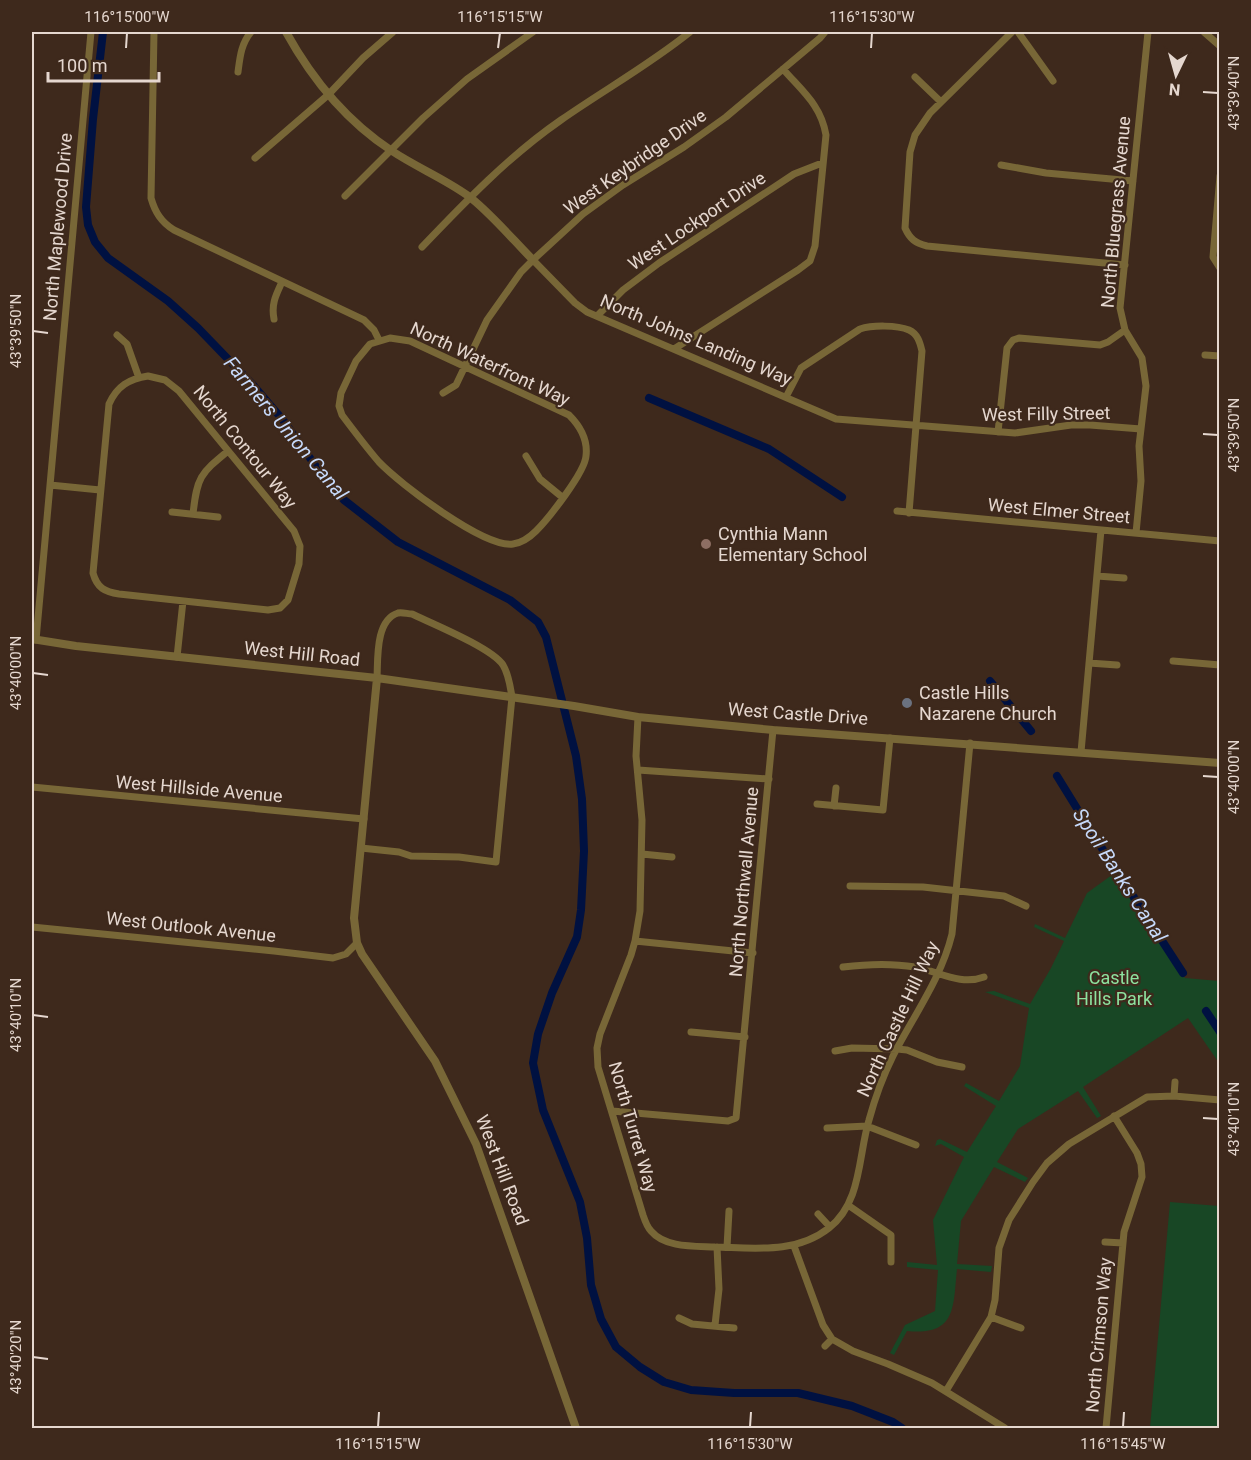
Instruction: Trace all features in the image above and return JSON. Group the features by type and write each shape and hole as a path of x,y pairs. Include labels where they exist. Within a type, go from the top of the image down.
{"street":[{"name":"North Maplewood Drive","path":"34,639 91,32"},
{"path":"154,32 151,198 164,224 364,320 374,330 379,340 363,350 340,393 339,406 342,415 380,463 423,499 489,540 501,544 514,544 526,539 537,531 562,497 540,479 526,456"},
{"path":"238,72 241,49 251,32"},
{"name":"North Johns Landing Way","path":"286,32 300,57 328,95 351,120 392,151 441,177 470,197 575,303 597,316 836,419 915,426"},
{"path":"255,158 328,95 363,58 393,32"},
{"path":"345,195 423,118 467,79 533,32"},
{"path":"422,247 519,151 690,32"},
{"name":"West Keybridge Drive","path":"443,393 456,385 487,320 520,272 532,260 583,214 726,117 825,32"},
{"path":"1012,32 930,113 915,135 910,152 904,222 909,237 916,243 927,246 1125,265"},
{"path":"1018,32 1053,81"},
{"name":"North Bluegrass Avenue","path":"1136,533 1141,481 1139,446 1146,386 1142,358 1125,330 1120,309 1148,32"},
{"path":"1204,32 1220,46"},
{"path":"674,349 810,261 815,246 826,135 823,118 814,104 783,69"},
{"path":"915,77 941,102"},
{"name":"West Lockport Drive","path":"597,316 623,290 658,263 794,174 822,163"},
{"path":"1001,165 1046,173 1133,181"},
{"path":"1220,176 1213,258 1220,268"},
{"path":"274,319 273,301 282,282"},
{"path":"786,398 801,368 860,329 870,325 910,330 919,339 922,351 909,513"},
{"path":"998,432 1007,348 1013,340 1019,338 1100,345 1125,330"},
{"path":"117,335 127,344 139,378 117,389 109,404 93,573 100,588 108,592 183,601 177,657"},
{"name":"North Waterfront Way","path":"379,340 400,338 410,341 569,415 578,424 584,439 586,455 582,471 562,497"},
{"path":"1205,355 1220,356"},
{"name":"North Contour Way","path":"139,378 157,377 172,385 294,531 300,546 299,564 288,600 279,608 268,610 183,601"},
{"name":"West Filly Street","path":"915,426 998,432 1034,432 1080,425 1141,429"},
{"path":"193,514 195,492 201,476 228,451"},
{"path":"50,486 100,490"},
{"path":"172,512 218,516"},
{"name":"West Elmer Street","path":"897,512 1220,541"},
{"path":"1081,752 1101,530"},
{"path":"1097,576 1124,578"},
{"path":"361,848 399,852 411,856 459,857 496,862 512,697 508,676 501,663 490,653 412,614 399,613 387,619 382,632 377,678"},
{"name":"West Hill Road","path":"34,639 377,678 354,918 357,943 435,1061 473,1135 488,1172 555,1373 576,1428"},
{"path":"1173,661 1220,665"},
{"path":"1089,663 1117,665"},
{"name":"West Castle Drive","path":"377,678 574,705 638,717 774,730 1220,763"},
{"name":"North Turret Way","path":"638,717 635,744 642,820 640,911 635,941 600,1034 597,1048 598,1067 643,1215 652,1233 664,1241 681,1245 771,1248 794,1246"},
{"name":"North Northwall Avenue","path":"612,1111 728,1121 736,1118 774,730"},
{"path":"817,804 883,810 890,738"},
{"name":"North Castle Hill Way","path":"794,1246 830,1227 848,1205 857,1182 867,1126 881,1082 948,953 952,934 970,743"},
{"path":"638,770 769,779"},
{"name":"West Hillside Avenue","path":"32,787 363,819"},
{"path":"834,806 836,788"},
{"path":"642,854 672,857"},
{"path":"850,886 912,886 1004,896 1026,906"},
{"name":"West Outlook Avenue","path":"32,927 333,958 346,954 357,943"},
{"path":"635,941 753,953"},
{"path":"843,967 887,964 914,967 972,982 984,977"},
{"path":"691,1032 745,1037"},
{"path":"835,1051 852,1048 907,1050 937,1062 962,1067"},
{"path":"1174,1096 1175,1082"},
{"path":"946,1391 991,1317 995,1300 999,1248 1009,1220 1047,1163 1069,1144 1147,1097 1174,1096 1220,1100"},
{"name":"North Crimson Way","path":"1106,1428 1124,1232 1142,1177 1137,1153 1114,1116"},
{"path":"827,1128 867,1126 916,1145"},
{"path":"848,1205 891,1235 891,1262"},
{"path":"727,1247 729,1211"},
{"path":"818,1214 830,1227"},
{"name":"North Crimson Way","path":"1105,1242 1123,1243"},
{"path":"794,1246 823,1325 832,1339 853,1352 888,1364 946,1391 1005,1428"},
{"path":"715,1325 719,1289 717,1247"},
{"path":"991,1317 1021,1328"},
{"path":"679,1318 692,1324 734,1328"},
{"path":"825,1346 832,1339"}],"green space":[{"name":"Castle Hills Park","path":"1116,872 1185,978 1219,981 1219,1063 1188,1018 1083,1087 1101,1116 1097,1118 1078,1091 1018,1129 997,1162 1028,1178 1025,1182 994,1167 961,1221 957,1264 992,1266 991,1272 957,1269 953,1307 944,1324 935,1329 907,1331 894,1355 890,1353 905,1325 935,1311 938,1270 907,1267 907,1262 937,1265 933,1220 964,1157 941,1144 935,1146 937,1140 940,1139 967,1152 996,1106 964,1086 966,1083 999,1101 1020,1066 1029,1008 985,992 994,991 1030,1004 1064,941 1034,927 1035,924 1065,938 1087,893"},
{"path":"1170,1202 1219,1206 1219,1428 1150,1428"}],"waterway":[{"name":"Farmers Union Canal","path":"103,32 86,207 88,225 95,242 108,258 168,301 198,328 283,420 322,475 344,500 398,542 510,600 538,622 546,637 576,756 582,799 584,851 577,937 552,993 538,1034 533,1063 543,1110 580,1202 587,1238 591,1285 601,1319 616,1347 640,1367 664,1382 691,1390 798,1393 852,1406 893,1422 902,1428"},
{"name":"Spoil Banks Canal","path":"649,398 769,449 842,497"},
{"path":"990,681 1031,731"},
{"name":"Spoil Banks Canal","path":"1057,776 1183,973"},
{"path":"1206,1011 1220,1032"}],"place":[{"name":"Cynthia Mann Elementary School","path":"706,544"},
{"name":"Castle Hills Nazarene Church","path":"907,703"}]}
